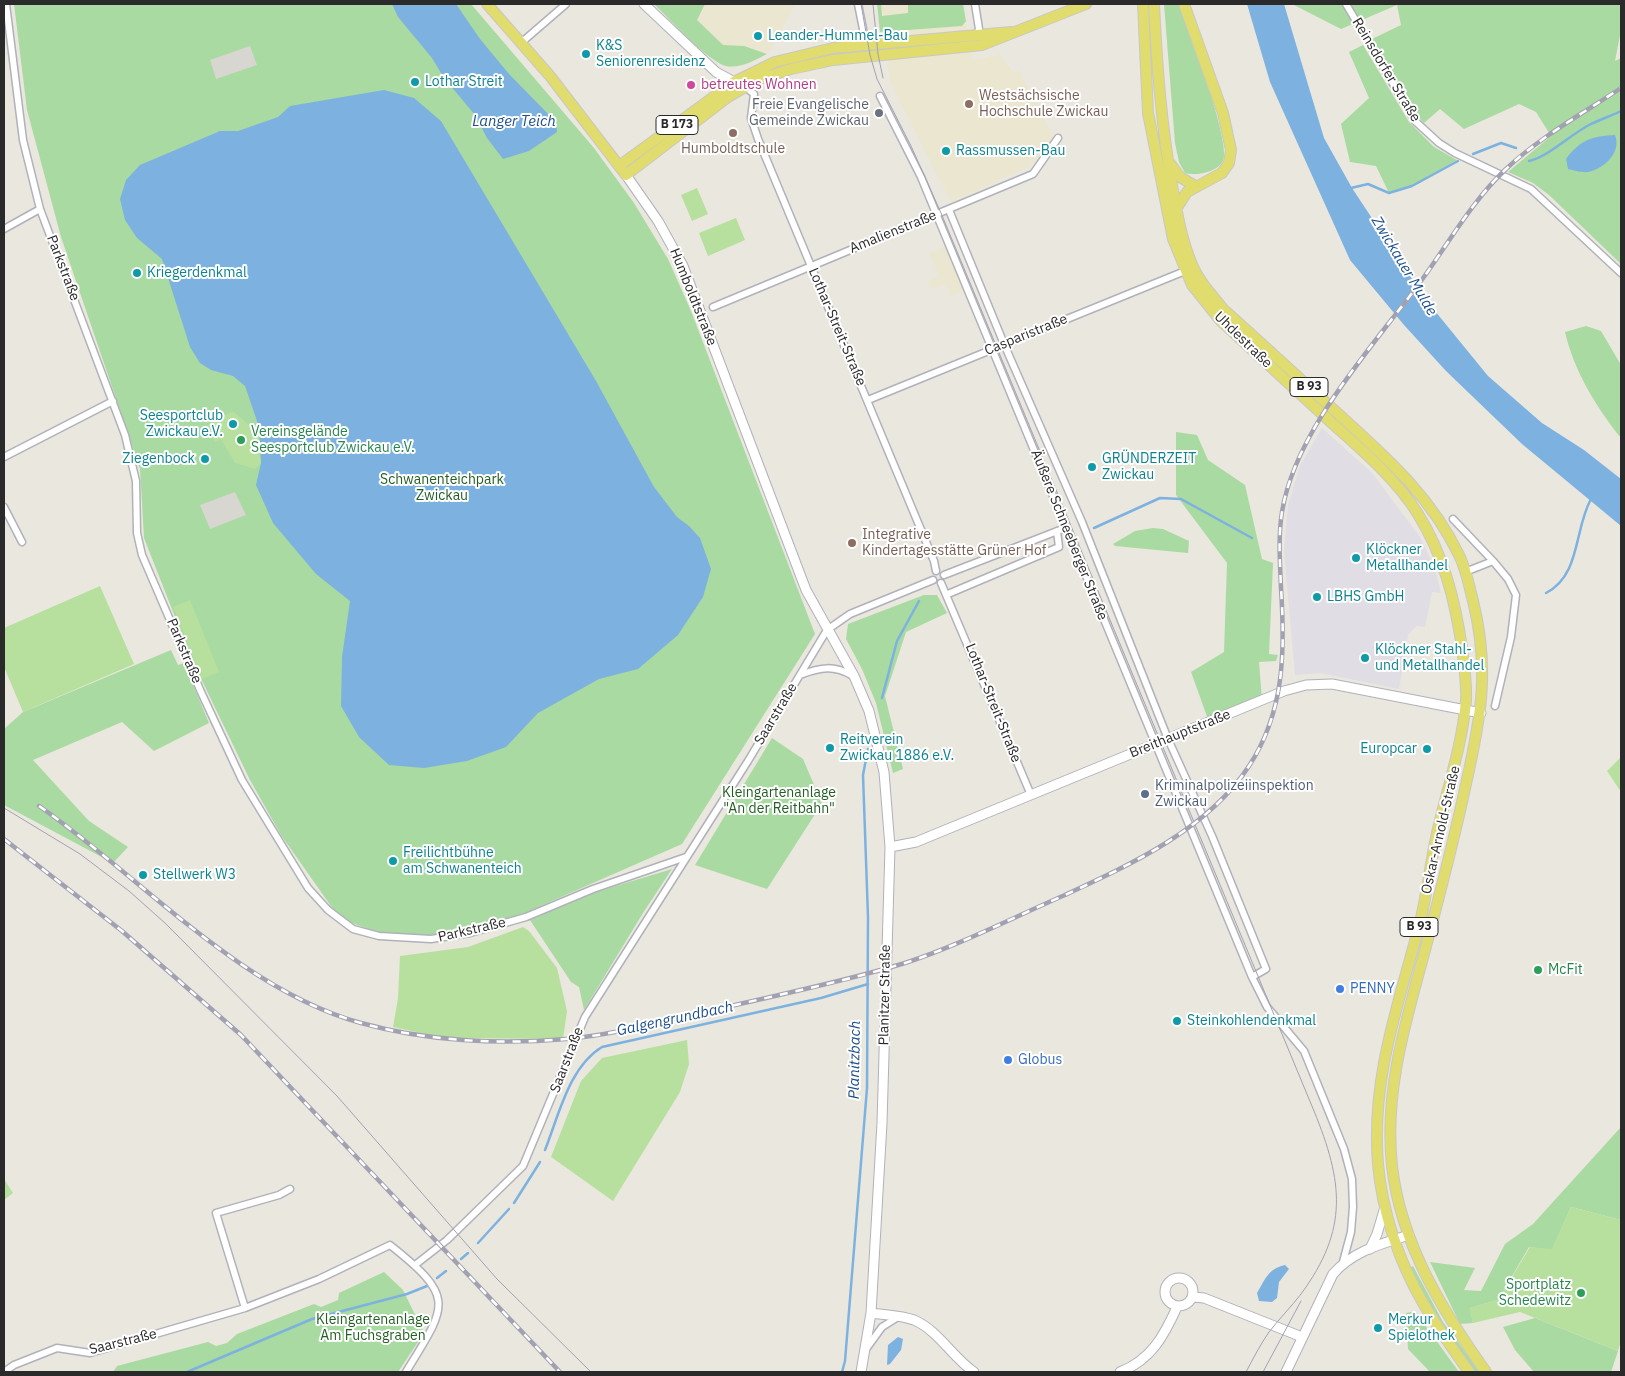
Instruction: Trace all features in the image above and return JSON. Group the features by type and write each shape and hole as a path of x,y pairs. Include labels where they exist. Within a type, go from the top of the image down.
{"main road":[{"name":"Humboldtstraße","path":"487,4 522,42 626,175 667,236 686,274 806,590 827,630"},
{"path":"644,4 705,63 739,84"},
{"name":"B 173","path":"626,175 739,84 814,63 876,54 968,46 991,42 1086,4"},
{"name":"Uhdestraße","path":"1143,4 1148,112 1166,207 1185,271 1200,297 1220,320 1368,456 1417,512 1445,568 1452,594 1463,656 1466,696 1465,711"},
{"name":"Uhdestraße","path":"1154,4 1156,65 1167,160 1176,209 1194,268 1207,289 1223,309 1375,448 1423,497 1445,529 1465,572 1482,647 1484,691 1481,713"},
{"path":"1176,209 1180,201 1195,186 1208,182 1222,173 1228,163 1231,150 1230,137 1214,87 1184,4"},
{"name":"B 173","path":"619,166 761,68 794,56 866,44 1012,32"},
{"path":"1167,160 1180,177 1195,186"},
{"name":"Planitzer Straße","path":"827,630 854,676 869,711 878,741 887,796 890,847 882,1123 871,1313 861,1372"},
{"name":"Breithauptstraße","path":"890,847 916,842 1284,691 1306,685 1332,684 1481,713"},
{"name":"Oskar-Arnold-Straße","path":"1465,711 1456,761 1430,865 1420,924 1384,1053 1377,1143 1378,1165 1395,1240 1421,1301 1469,1372"},
{"name":"Oskar-Arnold-Straße","path":"1481,713 1452,850 1398,1049 1394,1072 1391,1133 1392,1165 1409,1235 1439,1301 1486,1372"},
{"path":"1370,1249 1386,1206"},
{"name":"Äußere Schneeberger Straße","path":"1286,1372 1333,1274 1343,1262 1370,1249 1409,1235"},
{"path":"1177,1278 1188,1280 1194,1291 1193,1297 1184,1306 1177,1307 1171,1304 1165,1294 1165,1288 1172,1280 1177,1278"},
{"path":"1193,1297 1204,1298 1302,1337"},
{"path":"1120,1372 1146,1358 1164,1337 1177,1307"},
{"path":"871,1313 915,1320 931,1331 964,1365 974,1372"}],"street":[{"name":"Parkstraße","path":"6,4 23,140 40,210 125,435 136,480 137,533 142,555 201,692 242,780 308,888 328,910 353,929 378,936 431,939 470,933 526,917 593,889 686,857"},
{"path":"522,42 566,4"},
{"path":"858,4 866,44"},
{"path":"968,46 979,34 976,4"},
{"name":"Reinsdorfer Straße","path":"1346,4 1416,122 1439,143 1455,153 1531,189 1621,273"},
{"name":"Lothar-Streit-Straße","path":"739,84 754,94 752,123 868,400 934,561 936,571"},
{"name":"Äußere Schneeberger Straße","path":"880,96 921,177 1252,977 1267,1007 1304,1051 1344,1149 1352,1179 1353,1207 1351,1232 1343,1262"},
{"name":"Amalienstraße","path":"713,307 1033,174 1058,138"},
{"path":"4,229 40,210"},
{"name":"Äußere Schneeberger Straße","path":"949,210 1004,344 1086,531 1168,739 1212,836 1266,970 1252,977"},
{"name":"Casparistraße","path":"868,400 1185,271"},
{"path":"4,457 113,400"},
{"path":"4,507 22,542"},
{"path":"1453,519 1508,579 1516,595 1511,637 1496,706"},
{"path":"944,575 945,578 941,583 936,583 933,580 933,574 936,571 944,575 1065,528"},
{"path":"948,594 1059,548 1057,531"},
{"path":"1465,572 1493,561"},
{"name":"Saarstraße","path":"4,1372 14,1365 57,1348 90,1353 245,1308 318,1279 390,1245 415,1265 447,1240 523,1166 584,1016 748,761 827,630 850,614 933,580"},
{"name":"Lothar-Streit-Straße","path":"941,583 948,594 1031,795"},
{"name":"Saarstraße","path":"800,674 820,668 832,667 854,676"},
{"path":"245,1308 216,1213 279,1195 290,1190"},
{"path":"406,1372 429,1335 440,1311 435,1287 415,1265"},
{"path":"866,1350 882,1327 898,1317"}],"shaded area":[{"path":"659,4 795,4 771,50 747,65 727,67 721,64"},
{"name":"Westsächsische Hochschule Zwickau","path":"880,4 961,4 973,60 1000,55 1013,72 1019,71 1053,135 1032,165 951,202 890,82"},
{"path":"250,46 257,65 216,79 210,60"},
{"path":"946,246 964,290 951,296 946,284 931,289 928,281 939,276 929,253"},
{"path":"1322,428 1372,473 1420,537 1434,566 1441,593 1432,592 1425,627 1416,626 1408,635 1399,689 1320,673 1295,675 1284,551 1288,505 1300,466"},
{"path":"235,492 246,515 210,529 200,505"}],"green space":[{"name":"Schwanenteichpark Zwickau","path":"14,4 471,4 594,148 634,203 668,259 691,311 815,634 682,844 520,915 473,931 435,937 388,936 349,922 333,909 281,835 250,780 192,660 144,538 140,469 61,237 27,110"},
{"path":"654,4 705,4 697,20 723,45 744,46 767,54 742,65 726,66 699,48"},
{"path":"877,4 881,4 882,16 908,13 908,4 963,4 966,21 962,26 880,32"},
{"path":"1164,4 1180,4 1208,85 1221,133 1224,151 1223,161 1216,168 1205,173 1185,173 1179,162 1175,143"},
{"path":"1292,4 1621,4 1621,30 1615,61 1621,58 1621,264 1549,195 1533,183 1508,172 1551,136 1536,112 1519,104 1464,129 1440,109 1424,123 1419,118 1372,39 1401,25 1397,5 1341,29"},
{"path":"1363,45 1409,122 1434,147 1457,160 1412,186 1389,193 1376,166 1350,162 1341,124 1369,98 1349,52"},
{"path":"697,188 708,214 692,221 681,195"},
{"path":"736,218 745,240 708,256 699,233"},
{"path":"1586,326 1601,331 1621,365 1621,438 1587,388 1569,346 1565,332"},
{"name":"Vereinsgelände Seesportclub Zwickau e.V.","path":"233,411 259,434 261,463 255,469 235,463 221,439 215,442 207,426"},
{"path":"1176,432 1197,435 1208,460 1245,485 1262,559 1273,563 1269,654 1278,655 1276,661 1259,662 1262,700 1209,722 1191,672 1224,652 1227,563 1176,495"},
{"path":"1153,528 1163,529 1189,541 1188,553 1115,546 1113,544 1135,531"},
{"path":"100,586 134,664 23,712 4,667 4,628"},
{"path":"924,595 937,595 947,613 906,632 885,696 903,769 893,773 876,703 862,669 846,639 848,624"},
{"path":"190,600 219,672 202,679 173,607"},
{"path":"171,650 178,665 184,663 209,723 154,751 122,722 33,760 89,821 128,847 113,863 4,805 4,729 23,712"},
{"name":"Kleingartenanlage \"An der Reitbahn\"","path":"772,738 803,759 824,808 817,811 767,889 695,865"},
{"path":"1621,757 1621,792 1607,771"},
{"path":"672,869 584,1010 579,987 571,982 530,920 596,892"},
{"path":"523,927 529,931 557,968 567,1011 563,1039 445,1038 393,1027 398,998 400,956 468,947"},
{"path":"687,1040 689,1064 680,1092 613,1201 551,1157 581,1081 602,1058"},
{"path":"1621,1127 1621,1220 1571,1207 1552,1250 1529,1247 1498,1300 1470,1308 1473,1323 1460,1324 1430,1262 1475,1268 1464,1290 1481,1291 1505,1244 1533,1224"},
{"path":"4,1179 13,1193 4,1200"},
{"path":"1571,1207 1621,1220 1621,1340 1618,1351 1520,1312 1473,1323 1469,1308 1498,1300 1530,1247 1552,1249"},
{"path":"1413,1266 1443,1322 1480,1372 1474,1372 1431,1310 1410,1268"},
{"name":"Kleingartenanlage Am Fuchsgraben","path":"384,1272 403,1290 424,1333 398,1372 113,1372 117,1366 208,1342 216,1346 227,1343 237,1334 314,1304 321,1307 338,1300 339,1293"},
{"path":"1416,1311 1459,1372 1430,1372 1408,1349 1406,1313"},
{"path":"1535,1318 1618,1351 1611,1372 1534,1372 1515,1350 1503,1327"}],"water":[{"name":"Langer Teich","path":"392,4 456,4 480,39 509,74 556,122 557,132 529,151 503,159 487,138 475,115 444,78 432,58 398,17"},
{"path":"1247,4 1284,4 1324,138 1352,188 1426,300 1488,376 1542,423 1584,450 1621,479 1621,526 1522,444 1446,371 1404,325 1350,260 1270,82"},
{"path":"384,90 414,98 441,121 596,381 654,487 677,517 700,538 711,569 703,597 678,635 638,669 599,679 538,713 506,747 467,761 424,768 389,765 359,737 341,706 342,657 350,601 316,574 273,523 256,485 261,463 259,427 245,386 233,376 211,370 200,363 190,347 162,259 137,238 125,220 120,199 126,180 140,165 220,131 238,131 278,117 290,106"},
{"path":"1615,135 1617,141 1614,153 1600,167 1588,172 1568,169 1566,159 1576,147 1593,138"},
{"path":"1285,1265 1289,1269 1279,1282 1277,1298 1272,1302 1259,1301 1257,1293 1268,1275 1275,1269"},
{"path":"898,1337 903,1339 901,1350 890,1364 887,1365 888,1345"}],"waterway":[{"path":"1529,161 1544,155 1589,125 1621,111"},
{"path":"1473,154 1501,143 1516,148"},
{"path":"1351,188 1368,184 1389,193 1412,186 1458,161"},
{"name":"Planitzbach","path":"1094,528 1160,498 1181,499 1252,538"},
{"name":"Planitzbach","path":"1546,593 1557,585 1571,563 1591,499"},
{"name":"Planitzbach","path":"882,698 897,641 919,601"},
{"name":"Planitzbach","path":"842,1372 845,1361 867,1088 868,917 863,775 868,749"},
{"name":"Galgengrundbach","path":"545,1150 560,1107 573,1079 581,1067 602,1047 821,998 868,984"},
{"name":"Galgengrundbach","path":"514,1203 540,1162"},
{"name":"Galgengrundbach","path":"478,1243 509,1209"},
{"name":"Galgengrundbach","path":"461,1259 468,1253"},
{"name":"Galgengrundbach","path":"437,1278 446,1271"},
{"name":"Galgengrundbach","path":"187,1372 312,1319 407,1294 427,1286"}],"tram line":[{"path":"861,4 870,55 877,79 911,146 941,213 1314,1111 1331,1160 1336,1205 1334,1226 1327,1248 1317,1270 1301,1294 1269,1332 1246,1372"},
{"path":"873,4 878,54 883,78"},
{"path":"4,808 80,854 129,891 165,923 337,1096 497,1279 591,1372"},
{"path":"1263,1372 1301,1301"}],"railway":[{"path":"39,806 77,834 192,928 232,958 274,985 316,1007 361,1023 437,1038 515,1042 566,1039 619,1031 880,970 905,963 966,940 1116,871 1167,843 1212,808 1232,788 1249,766 1270,724 1280,680 1283,635 1280,531 1282,512 1290,481 1302,451 1338,391 1421,281 1471,209 1494,181 1533,146 1621,88"},
{"path":"4,839 122,931 241,1035 560,1372"}],"place":[{"name":"Leander-Hummel-Bau","path":"758,36"},
{"name":"K&S Seniorenresidenz","path":"586,54"},
{"name":"Lothar Streit","path":"415,82"},
{"name":"betreutes Wohnen","path":"691,85"},
{"name":"Westsächsische Hochschule Zwickau","path":"969,104"},
{"name":"Freie Evangelische Gemeinde Zwickau","path":"879,113"},
{"name":"Humboldtschule","path":"733,133"},
{"name":"Rassmussen-Bau","path":"946,151"},
{"name":"Kriegerdenkmal","path":"137,273"},
{"name":"Seesportclub Zwickau e.V.","path":"233,424"},
{"name":"Vereinsgelände Seesportclub Zwickau e.V.","path":"241,440"},
{"name":"Ziegenbock","path":"205,459"},
{"name":"GRÜNDERZEIT Zwickau","path":"1092,467"},
{"name":"Integrative Kindertagesstätte Grüner Hof","path":"852,543"},
{"name":"Klöckner Metallhandel","path":"1356,558"},
{"name":"LBHS GmbH","path":"1317,597"},
{"name":"Klöckner Stahl- und Metallhandel","path":"1365,658"},
{"name":"Reitverein Zwickau 1886 e.V.","path":"830,748"},
{"name":"Europcar","path":"1427,749"},
{"name":"Kriminalpolizeiinspektion Zwickau","path":"1145,794"},
{"name":"Freilichtbühne am Schwanenteich","path":"393,861"},
{"name":"Stellwerk W3","path":"143,875"},
{"name":"McFit","path":"1538,970"},
{"name":"PENNY","path":"1340,989"},
{"name":"Steinkohlendenkmal","path":"1177,1021"},
{"name":"Globus","path":"1008,1060"},
{"name":"Sportplatz Schedewitz","path":"1581,1293"},
{"name":"Merkur Spielothek","path":"1378,1328"}],"water label":[{"name":"Zwickauer Mulde","path":"1404,266"}]}
